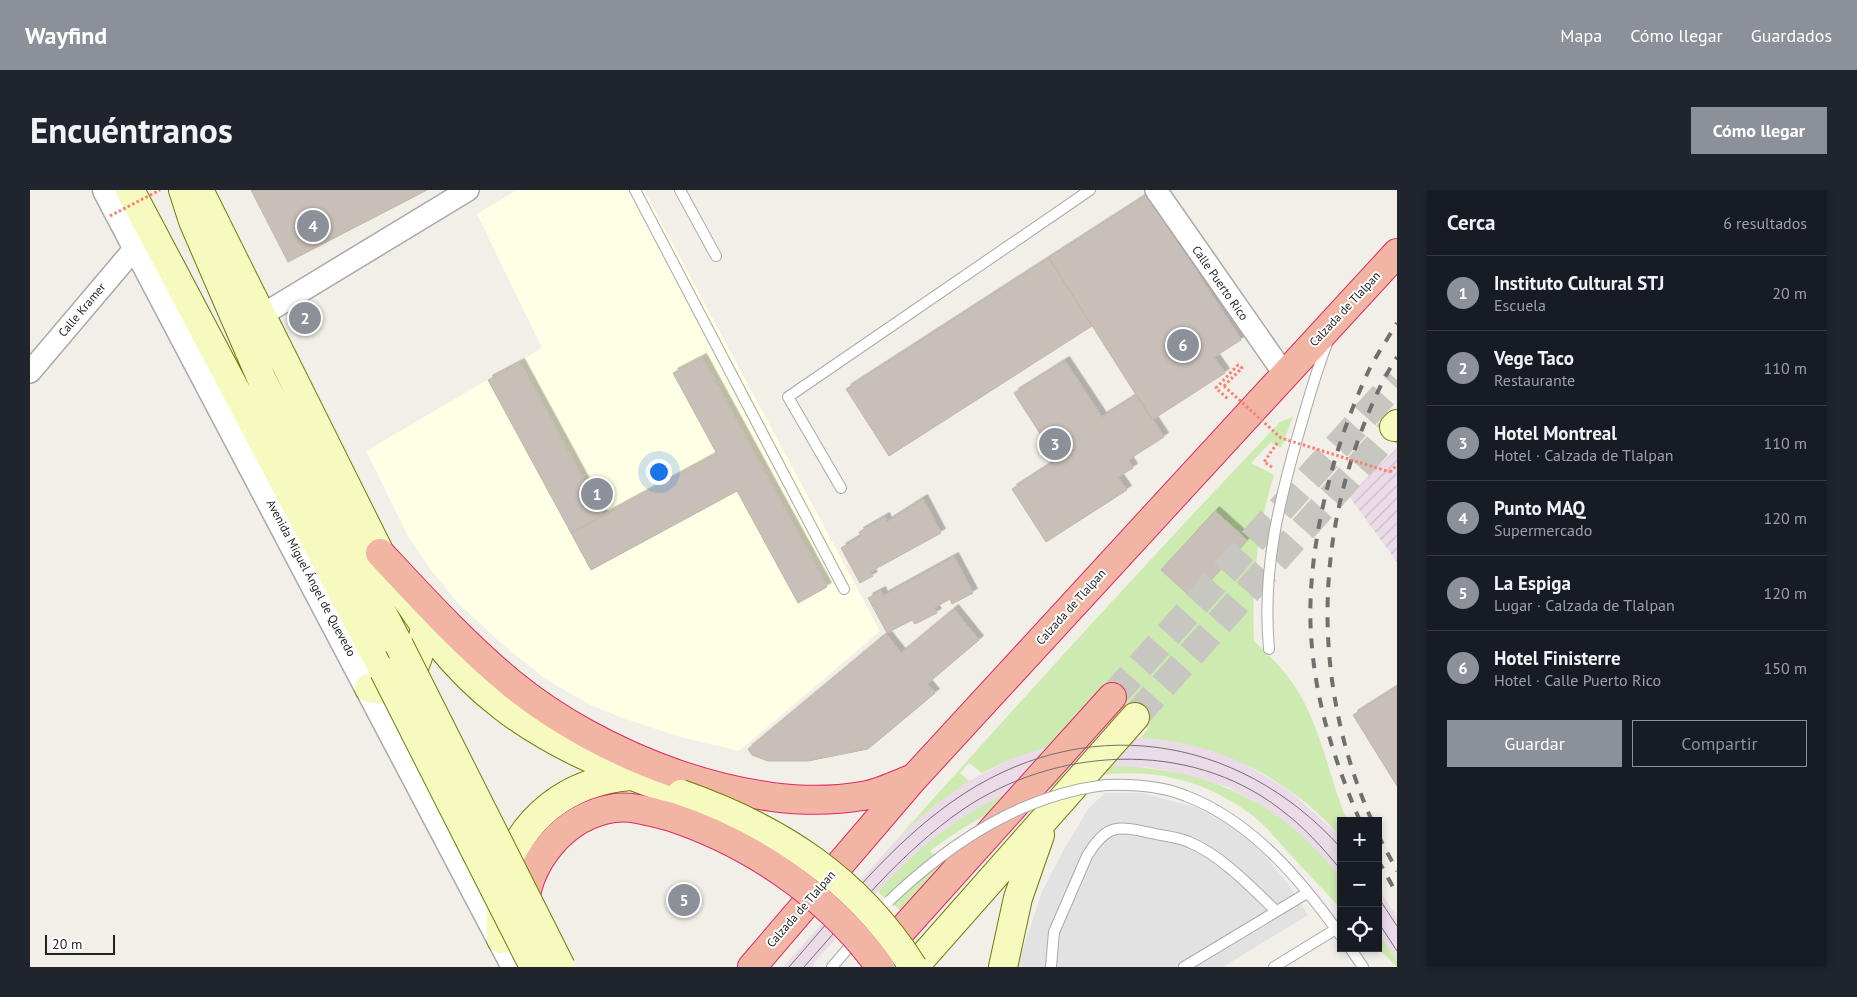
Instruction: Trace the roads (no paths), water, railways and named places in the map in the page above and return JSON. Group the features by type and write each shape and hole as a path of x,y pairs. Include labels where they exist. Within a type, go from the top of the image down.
{"highway":[{"name":"Calzada de Tlalpan","path":"752,967 913,779 1397,252"},
{"path":"380,553 446,624 511,684 578,730 633,757 670,771 724,787 782,798 825,799 862,796 913,779"},
{"path":"869,967 1112,697"},
{"path":"533,967 525,943 524,909 532,879 543,855 552,842 575,823 602,811 675,805 708,831 788,876 844,924 880,967"}],"main road":[{"name":"Avenida Miguel Ángel de Quevedo","path":"130,190 377,679 533,967"},
{"path":"183,190 193,221 262,380 399,645 561,967"},
{"path":"198,190 380,553 425,627 460,670 504,709 562,745 630,776 675,805 743,818 812,858 870,909 914,967 1135,717"},
{"path":"377,679 383,691 398,687 408,678 418,657 425,627"},
{"path":"501,939 500,907 504,878 511,858 530,824 544,809 566,794 603,779 630,776"},
{"path":"1003,967 1018,898 1044,822"}],"street":[{"name":"Avenida Miguel Ángel de Quevedo","path":"106,190 135,248 377,679 514,967"},
{"path":"262,315 468,190"},
{"name":"Calle Puerto Rico","path":"1156,190 1284,375"},
{"name":"Calle Kramer","path":"30,372 135,248"}],"lane":[{"path":"634,190 844,589"},
{"path":"680,190 716,256"},
{"path":"841,488 788,397 1090,190"},
{"path":"1269,649 1266,621 1267,577 1284,484 1316,372 1338,317"},
{"path":"832,967 889,901 932,862 1001,818 1048,798 1106,785 1154,788 1186,795 1219,812 1252,834 1307,893 1337,931"},
{"path":"1051,967 1054,932 1087,856 1094,845 1106,833 1121,827 1189,842 1233,870 1276,911"},
{"path":"1184,967 1307,893"},
{"path":"1274,967 1337,933"},
{"path":"1353,952 1363,967"}],"tunnel":[{"path":"1112,697 1397,380"},
{"path":"1135,717 1394,427"}],"tram line":[{"path":"789,967 886,858 930,819 953,801 1002,772 1053,754 1105,746 1156,747 1206,758 1254,779 1300,809 1337,844"},
{"path":"804,967 878,884 939,827 962,810 998,789 1038,773 1079,763 1121,759 1163,762 1204,770 1244,786 1280,809 1297,823 1337,865"},
{"path":"1382,903 1397,926"},
{"path":"1382,928 1397,951"}],"railway":[{"path":"1358,817 1343,779 1329,736 1318,692 1310,613 1312,577 1323,504 1344,433 1370,368 1397,323"},
{"path":"1370,817 1354,776 1341,729 1332,682 1328,635 1328,588 1333,540 1342,493 1356,446 1374,400 1397,357"},
{"path":"1382,843 1397,871"},
{"path":"1379,862 1397,894"}],"place":[{"name":"Punto MAQ","path":"313,226"},
{"name":"Vege Taco","path":"305,318"},
{"name":"Hotel Finisterre","path":"1183,345"},
{"name":"Hotel Montreal","path":"1055,444"},
{"name":"Instituto Cultural STJ","path":"597,494"},
{"name":"La Espiga","path":"684,900"}]}
